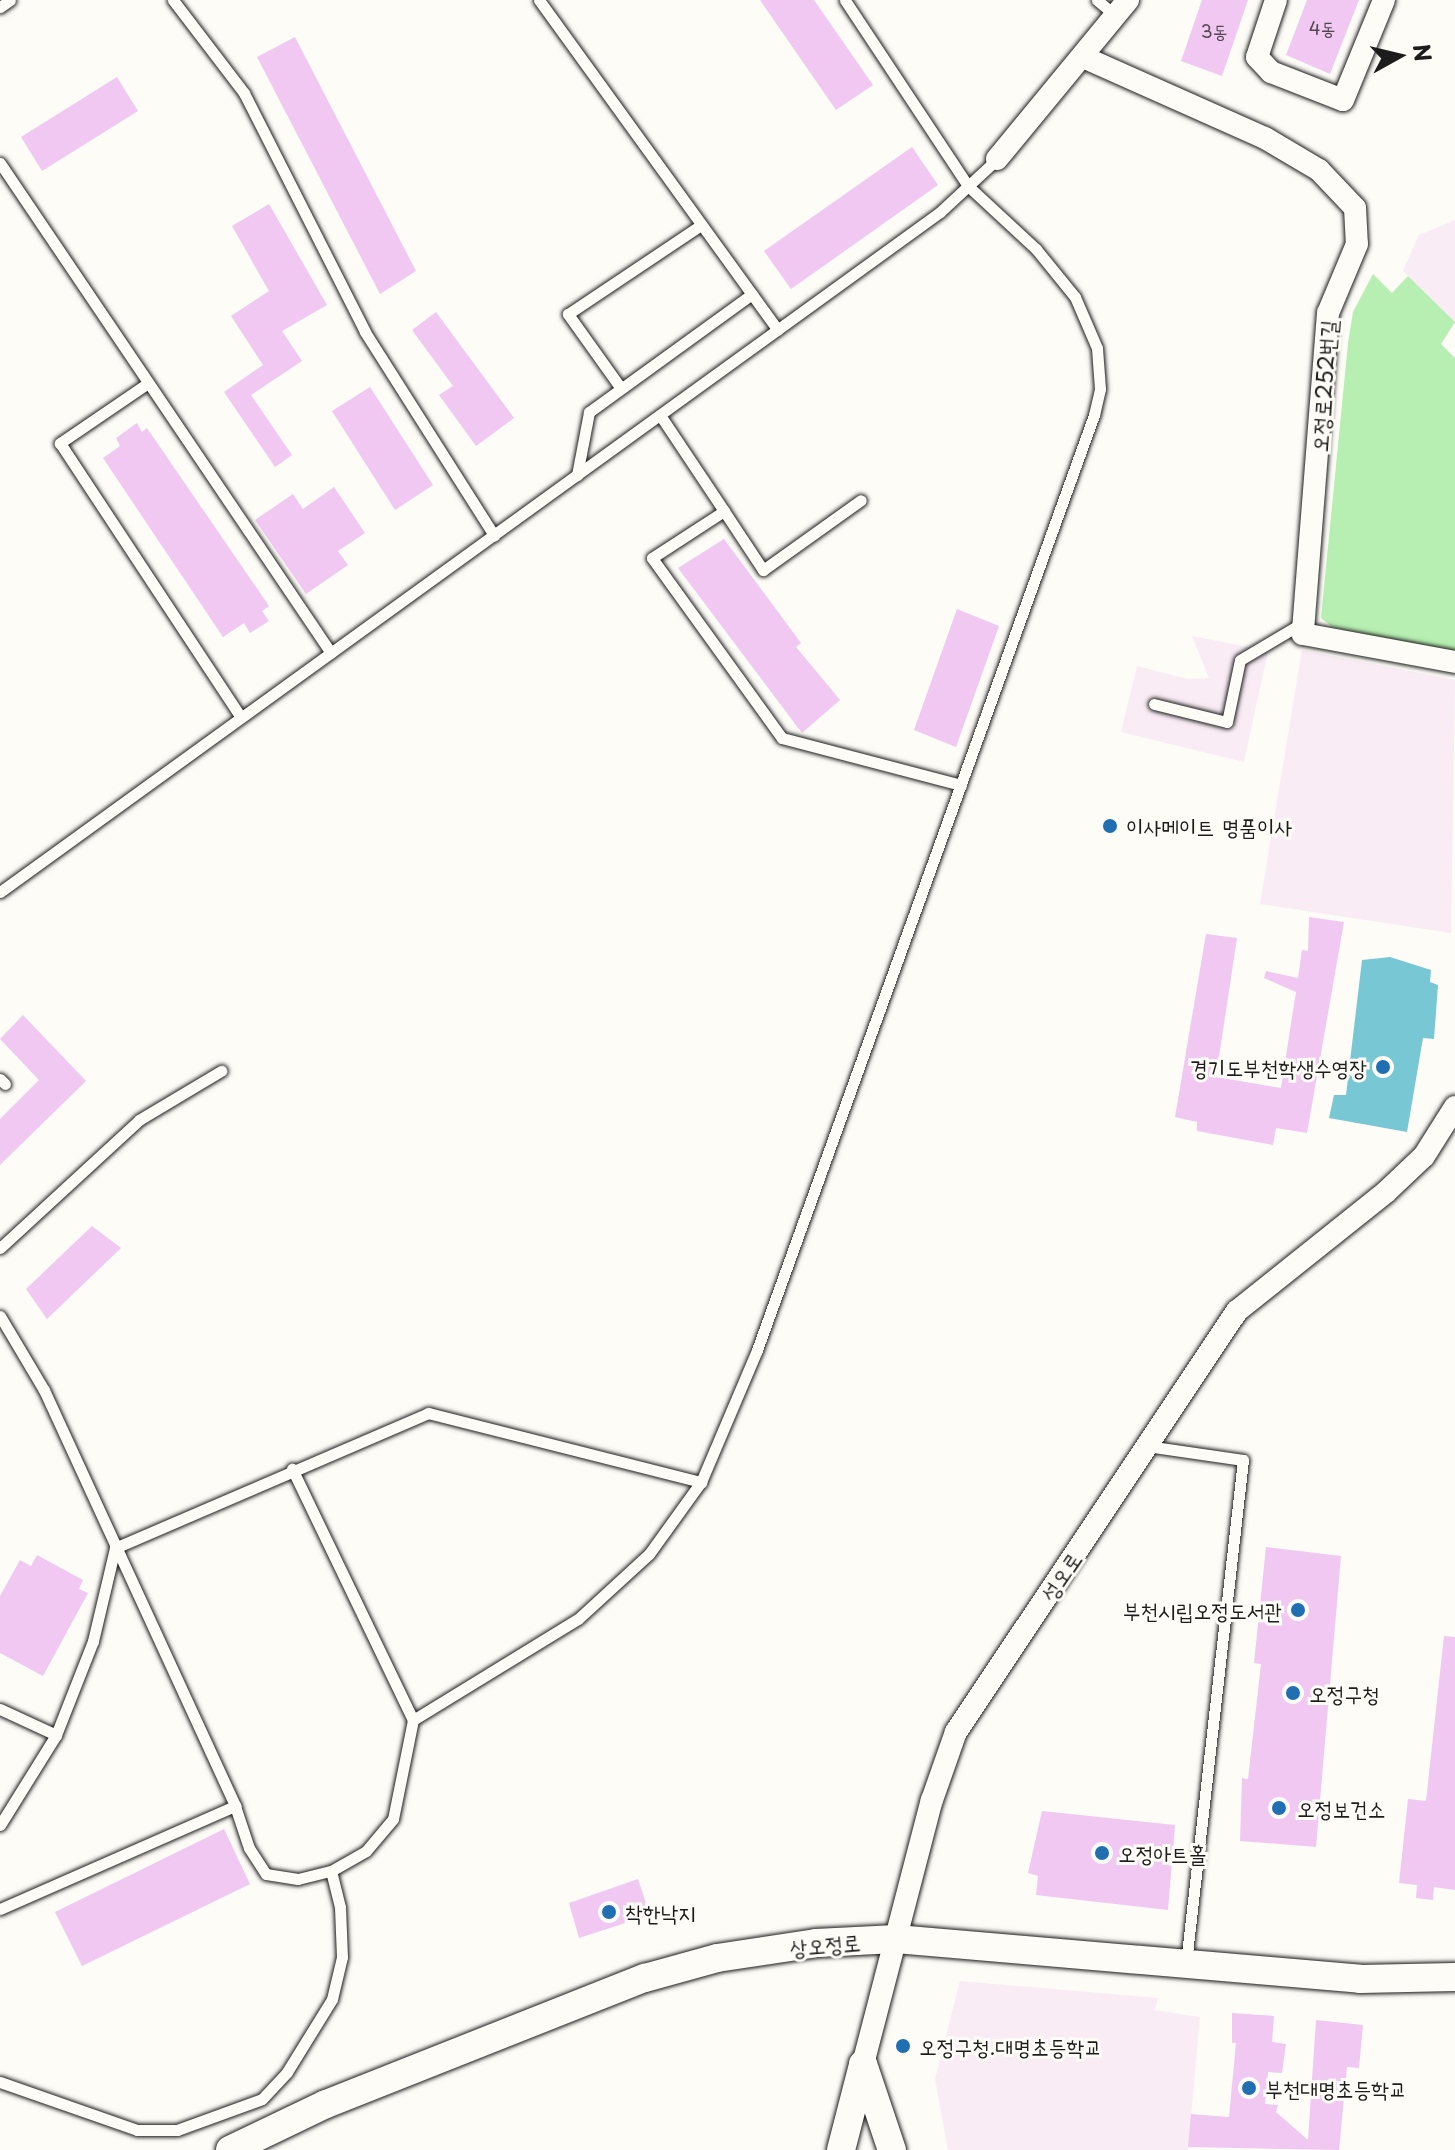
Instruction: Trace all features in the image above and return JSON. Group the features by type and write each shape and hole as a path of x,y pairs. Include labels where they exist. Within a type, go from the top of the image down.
{"street":[{"path":"1276,0 1257,57 1271,72 1343,100 1384,0"},
{"path":"997,159 1122,8"},
{"name":"오정로252번길","path":"1083,57 1265,138 1319,170 1355,208 1357,244 1328,313 1304,622"},
{"path":"1304,622 1303,634 1455,662"},
{"name":"성오로","path":"841,2150 932,1800 956,1732 1237,1311 1386,1192 1424,1156 1455,1107"},
{"name":"상오정로","path":"230,2150 326,2104 645,1978 717,1958 816,1943 896,1939 1360,1979 1455,1977"},
{"path":"863,2064 892,2150"}],"lane":[{"path":"0,7 10,0"},
{"path":"173,0 244,93 365,332 494,535"},
{"path":"539,0 778,330"},
{"path":"413,1720 578,1619 649,1554 701,1482 757,1350 1100,389 1097,348 1075,297 1036,249 968,186 845,0"},
{"path":"1097,0 1122,8"},
{"path":"0,892 940,212 997,159"},
{"path":"0,163 331,653"},
{"path":"620,387 568,314 701,225"},
{"path":"577,475 589,412 752,294"},
{"path":"148,383 60,443 241,717"},
{"path":"660,415 763,570 861,500"},
{"path":"724,511 652,558 782,738 961,785"},
{"path":"1154,704 1227,722 1240,660 1304,622"},
{"path":"0,1248 139,1120 221,1071"},
{"path":"0,1316 44,1390 235,1806 249,1848 266,1874 298,1879 331,1871 366,1851 393,1819 413,1720 292,1469"},
{"path":"115,1548 292,1469 428,1413 701,1482"},
{"path":"1147,1446 1243,1460 1186,1963"},
{"path":"0,1825 56,1735 93,1641 115,1548"},
{"path":"0,1709 56,1735"},
{"path":"0,1909 235,1806"},
{"path":"0,2082 137,2130 177,2130 262,2099 287,2072 332,1999 342,1957 340,1907 331,1871"}],"shaded area":[{"path":"1455,220 1455,322 1403,271 1419,235"},
{"path":"1192,636 1268,651 1244,762 1121,732 1137,666 1188,679 1209,678"},
{"path":"1302,650 1455,680 1451,933 1260,904"},
{"path":"960,1981 1158,1998 1155,2010 1200,2017 1188,2150 948,2150 935,2079"}],"green space":[{"path":"1373,274 1392,293 1408,276 1455,322 1441,344 1455,358 1455,652 1332,627 1321,618 1348,343 1353,312"}],"water":[{"name":"경기도부천학생수영장","path":"1390,957 1431,970 1430,982 1438,985 1434,1039 1423,1038 1407,1132 1329,1118 1334,1095 1346,1095 1362,960"}],"building":[{"path":"760,0 814,0 873,85 836,110"},
{"path":"1202,0 1248,0 1222,76 1181,61"},
{"path":"1307,0 1359,0 1330,74 1286,55"},
{"path":"295,37 416,271 380,294 257,57"},
{"path":"117,77 138,111 42,171 21,137"},
{"path":"912,147 938,185 791,289 764,251"},
{"path":"269,204 327,305 282,331 302,361 251,395 292,455 275,467 224,392 263,365 231,316 269,291 232,226"},
{"path":"436,312 514,418 476,446 439,395 453,386 412,330"},
{"path":"370,387 433,485 395,510 332,411"},
{"path":"137,423 142,432 147,428 269,606 262,611 269,621 250,633 244,623 223,637 103,458 120,446 116,438"},
{"path":"334,487 365,533 338,551 348,565 306,594 255,520 293,494 303,509"},
{"path":"724,539 801,643 796,647 840,700 802,733 678,568"},
{"path":"957,609 999,626 956,747 914,730"},
{"path":"1309,917 1344,922 1307,1133 1276,1128 1273,1145 1197,1131 1197,1122 1175,1117 1206,934 1237,938 1216,1077 1281,1088 1296,992 1264,978 1266,971 1298,978 1302,950 1308,951"},
{"path":"23,1015 86,1081 0,1165 0,1119 39,1080 0,1039"},
{"path":"92,1226 121,1248 47,1319 26,1289"},
{"name":"오정구청","path":"1266,1547 1341,1556 1316,1847 1240,1841 1242,1778 1248,1779 1261,1664 1254,1663"},
{"path":"37,1555 83,1580 79,1589 88,1593 43,1676 0,1653 0,1596 20,1560 31,1566"},
{"path":"1444,1636 1455,1637 1455,1890 1434,1887 1433,1900 1416,1898 1417,1885 1399,1883 1408,1799 1426,1801"},
{"name":"오정아트홀","path":"1042,1811 1175,1825 1168,1910 1036,1895 1038,1876 1028,1873"},
{"path":"224,1829 250,1884 82,1966 55,1912"},
{"path":"638,1879 650,1915 579,1938 569,1903"},
{"name":"부천대명초등학교","path":"1232,2013 1274,2016 1272,2042 1286,2044 1282,2073 1268,2072 1265,2104 1278,2105 1276,2112 1308,2140 1316,2020 1363,2025 1359,2068 1347,2067 1339,2150 1188,2147 1191,2114 1229,2117 1236,2043 1232,2043"}],"place":[{"name":"이사메이트 명품이사","path":"1110,826"},
{"name":"경기도부천학생수영장","path":"1383,1067"},
{"name":"부천시립오정도서관","path":"1298,1610"},
{"name":"오정구청","path":"1293,1693"},
{"name":"오정보건소","path":"1279,1808"},
{"name":"오정아트홀","path":"1102,1853"},
{"name":"착한낙지","path":"609,1912"},
{"name":"오정구청.대명초등학교","path":"903,2046"},
{"name":"부천대명초등학교","path":"1249,2088"}]}
